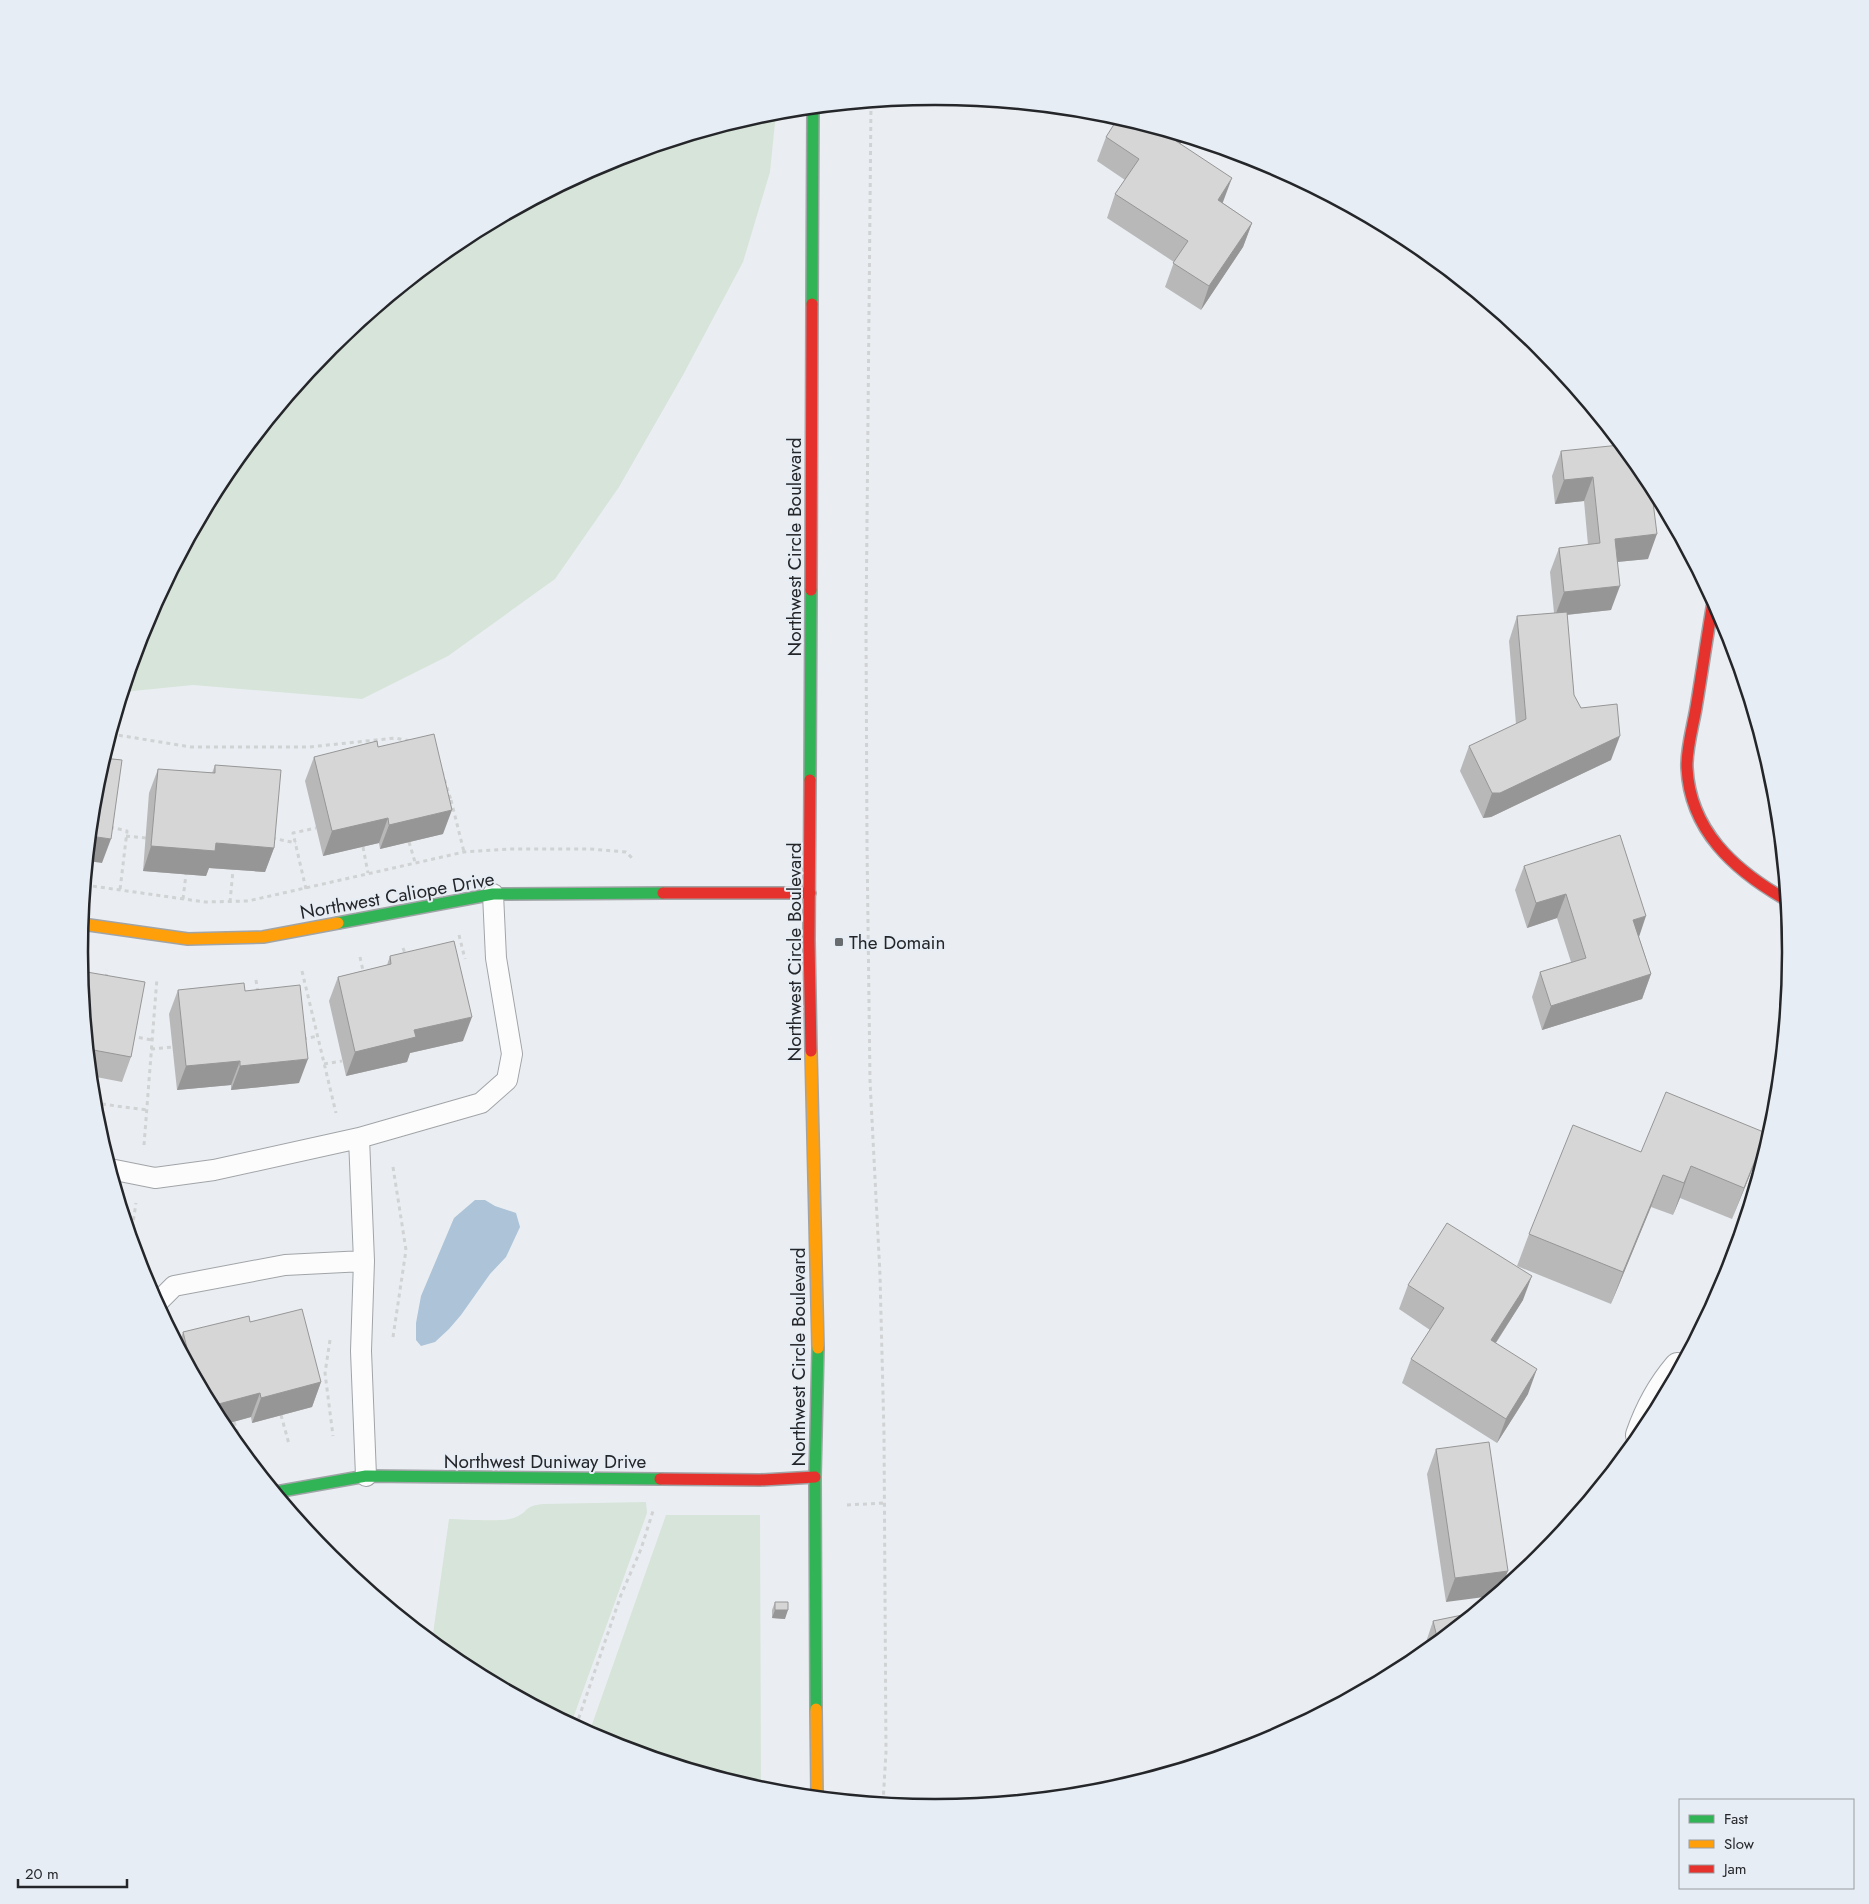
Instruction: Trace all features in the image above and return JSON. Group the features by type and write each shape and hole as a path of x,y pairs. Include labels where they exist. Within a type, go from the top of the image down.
{"main road":[{"name":"Northwest Circle Boulevard","path":"813,114 809,940 818,1350 814,1478 817,1791"},
{"path":"1711,615 1687,766 1690,791 1697,815 1710,836 1740,868 1771,892 1780,896"},
{"name":"Northwest Caliope Drive","path":"88,925 188,939 263,936 493,894 810,893"},
{"name":"Northwest Duniway Drive","path":"282,1491 366,1476 760,1480 814,1478"}],"lane":[{"path":"116,1170 155,1178 214,1170 359,1138 481,1103 507,1080 512,1054 496,958 493,894"},
{"path":"359,1138 364,1262 362,1351 366,1476"},
{"path":"162,1298 174,1286 285,1265 364,1262"}],"path":[{"path":"871,108 866,618 867,845 870,1081 880,1275 884,1434 886,1752 883,1797"},
{"path":"116,735 190,747 310,747 395,738 412,741"},
{"path":"441,768 464,852"},
{"path":"444,802 451,800"},
{"path":"107,827 127,831 120,890"},
{"path":"306,888 293,833 316,828"},
{"path":"126,836 146,838"},
{"path":"268,838 296,843"},
{"path":"409,842 415,862"},
{"path":"363,847 368,874"},
{"path":"230,902 233,870"},
{"path":"183,899 186,874"},
{"path":"404,948 408,965"},
{"path":"360,957 366,984"},
{"path":"104,986 107,970"},
{"path":"302,971 336,1114"},
{"path":"144,1145 157,978"},
{"path":"256,980 258,997"},
{"path":"130,1036 152,1040"},
{"path":"295,1040 318,1036"},
{"path":"151,1049 173,1047"},
{"path":"324,1064 342,1061"},
{"path":"102,1104 147,1110"},
{"path":"393,1167 406,1250 393,1340"},
{"path":"133,1225 137,1195"},
{"path":"318,1374 326,1373"},
{"path":"280,1415 289,1444"},
{"path":"234,1422 238,1434"},
{"path":"578,1720 621,1595 641,1549 653,1508"}],"shaded area":[{"path":"775,120 770,172 743,262 683,375 619,487 555,579 448,656 362,699 193,685 129,691 152,628 175,577 201,528 230,481 263,436 336,353 376,315 419,280 511,218 560,192 610,169 662,150 715,134"},
{"path":"646,1502 647,1513 573,1718 511,1686 433,1634 449,1519 511,1519 520,1515 529,1507 543,1504"},
{"path":"666,1515 760,1515 761,1781 662,1754 591,1726"}],"water":[{"path":"475,1200 485,1200 495,1206 516,1213 520,1227 506,1257 490,1274 461,1315 435,1342 421,1346 416,1340 416,1323 421,1296 454,1218"}],"building":[{"path":"1114,124 1176,141 1232,178 1218,200 1252,223 1209,286 1173,263 1188,241 1115,194 1139,159 1106,137"},
{"path":"1613,446 1639,481 1653,505 1657,534 1615,539 1620,586 1564,592 1559,548 1600,543 1593,477 1564,480 1561,451"},
{"path":"1567,612 1574,695 1581,708 1617,704 1620,736 1500,793 1492,793 1469,746 1526,719 1517,616"},
{"path":"434,734 452,810 389,825 388,818 332,831 314,757 377,741 378,747"},
{"path":"110,759 122,760 111,839 96,837"},
{"path":"215,765 281,770 274,848 216,843 215,851 151,846 158,769 215,773"},
{"path":"1620,835 1646,916 1633,920 1651,974 1551,1006 1540,972 1586,958 1566,894 1536,903 1524,866"},
{"path":"454,941 472,1017 414,1030 416,1037 355,1052 338,977 391,964 390,956"},
{"path":"88,972 145,982 131,1057 94,1050 89,1007"},
{"path":"244,983 245,991 300,985 308,1059 240,1066 240,1061 186,1066 178,990"},
{"path":"1666,1092 1762,1131 1756,1159 1744,1188 1691,1166 1684,1183 1663,1175 1623,1272 1529,1234 1573,1125 1641,1152"},
{"path":"1447,1223 1532,1276 1491,1340 1537,1369 1506,1419 1411,1359 1444,1308 1408,1285"},
{"path":"302,1309 321,1382 261,1398 260,1393 219,1404 188,1350 183,1332 249,1316 250,1322"},
{"path":"1489,1442 1508,1571 1455,1578 1436,1449"},
{"path":"775,1602 788,1602 788,1610 775,1610"},
{"path":"1461,1615 1436,1634 1433,1621"}],"traffic: fast":[{"path":"812,304 813,114"},
{"path":"810,780 811,590"},
{"path":"338,923 493,894 663,893"},
{"path":"816,1709 815,1477 818,1348"},
{"path":"282,1491 366,1476 660,1479"}],"traffic: slow":[{"path":"88,925 188,939 263,937 338,923"},
{"path":"811,1051 818,1348"},
{"path":"816,1709 817,1791"}],"traffic: jam":[{"path":"811,590 812,304"},
{"path":"1711,615 1688,754 1687,768 1690,790 1696,811 1718,846 1749,875 1780,896"},
{"path":"810,780 809,940 811,1051"},
{"path":"663,893 810,893"},
{"path":"660,1479 760,1480 815,1477"}],"place":[{"name":"The Domain","path":"839,942"}]}
